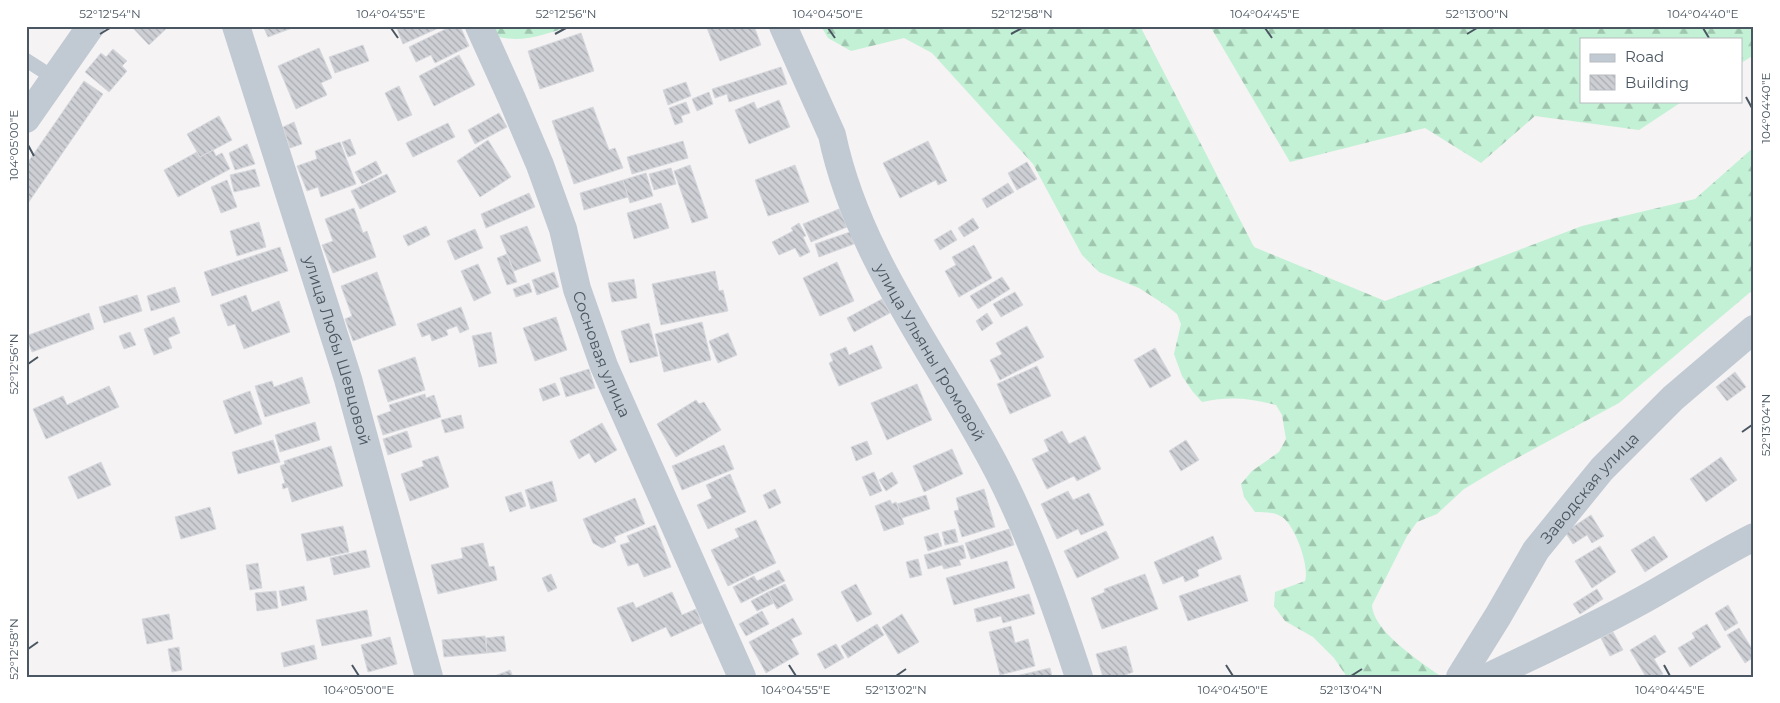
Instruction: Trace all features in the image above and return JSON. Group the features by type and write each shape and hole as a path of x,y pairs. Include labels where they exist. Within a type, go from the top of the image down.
{"street":[{"path":"26,119 91,26"},
{"name":"улица Любы Шевцовой","path":"236,26 348,379 429,677"},
{"name":"Сосновая улица","path":"479,26 540,165 563,229 577,289 591,334 742,677"},
{"name":"улица Ульяны Громовой","path":"783,26 832,135 856,214 867,238 906,313 998,472 1022,524 1048,584 1079,677"},
{"name":"Заводская улица","path":"1460,677 1536,550 1602,469 1673,398 1754,330"},
{"path":"1488,677 1531,657 1654,593 1710,559 1754,537"}],"lane":[{"path":"26,60 54,78"}],"green space":[{"path":"494,26 570,26 535,37 508,39 499,37"},
{"path":"821,26 1140,26 1254,247 1385,301 1582,226 1695,199 1754,147 1754,289 1619,403 1504,465 1464,489 1437,514 1417,522 1407,536 1372,605 1374,615 1388,635 1409,654 1439,675 1438,677 1347,677 1334,658 1313,637 1285,621 1274,606 1275,592 1305,581 1303,557 1292,528 1287,521 1276,514 1255,512 1244,497 1241,484 1252,471 1279,452 1286,439 1282,415 1276,405 1239,399 1202,402 1182,376 1174,354 1181,324 1177,314 1139,288 1099,272 1082,255 1033,164 932,53 904,38 851,51 828,38"},
{"path":"1210,26 1754,26 1754,55 1742,62 1742,38 1580,38 1580,102 1681,102 1639,130 1535,116 1481,163 1425,128 1290,162"}],"building":[{"path":"131,26 169,26 149,45"},
{"path":"263,26 291,26 292,28 268,37"},
{"path":"396,26 443,26 403,44"},
{"path":"452,26 460,26 469,46 435,63 431,55 416,62 409,47"},
{"path":"712,26 754,26 761,45 720,61 707,28"},
{"path":"581,33 594,71 540,89 528,51"},
{"path":"363,45 369,61 335,73 329,57"},
{"path":"319,48 332,78 321,83 327,95 296,109 278,66"},
{"path":"113,49 127,61 122,66 127,71 109,92 85,72 101,53 106,57"},
{"path":"459,55 475,85 434,106 419,76"},
{"path":"781,67 787,84 729,102 727,94 715,98 712,89"},
{"path":"84,81 103,94 26,206 26,165"},
{"path":"686,82 691,96 668,105 663,90"},
{"path":"399,86 412,115 398,121 385,93"},
{"path":"709,92 713,104 697,111 692,99"},
{"path":"779,100 790,127 749,144 735,110 754,102 757,109"},
{"path":"686,102 690,113 681,116 683,122 675,125 669,108"},
{"path":"593,107 609,150 615,148 623,168 574,184 552,121"},
{"path":"499,113 507,127 475,144 468,130"},
{"path":"219,116 232,140 200,157 187,134"},
{"path":"294,122 302,144 290,148 283,127"},
{"path":"448,123 455,137 413,157 406,143"},
{"path":"350,139 356,154 348,157 342,142"},
{"path":"488,140 511,177 480,197 457,161"},
{"path":"683,141 688,158 632,174 627,157"},
{"path":"928,141 947,181 938,185 936,180 900,198 883,163"},
{"path":"340,142 356,184 321,197 318,187 307,191 297,166 317,159 315,151"},
{"path":"247,144 255,164 235,170 229,153"},
{"path":"213,150 216,156 222,153 230,169 178,197 164,170 197,152 200,157"},
{"path":"376,161 382,173 362,184 355,172"},
{"path":"1027,162 1037,179 1017,190 1008,173"},
{"path":"690,165 708,218 692,223 674,171"},
{"path":"795,165 809,202 768,216 755,180"},
{"path":"671,168 676,184 654,190 649,174"},
{"path":"255,169 260,186 234,192 230,175"},
{"path":"646,173 653,196 630,203 623,180"},
{"path":"387,174 396,192 360,209 351,191"},
{"path":"227,180 237,207 221,213 211,187"},
{"path":"623,180 628,197 584,210 580,193"},
{"path":"1008,183 1014,192 987,208 982,199"},
{"path":"529,193 535,207 486,228 481,214"},
{"path":"661,203 669,228 634,239 627,213"},
{"path":"354,208 363,233 367,231 376,257 333,273 322,245 333,241 325,219"},
{"path":"839,209 847,227 811,242 803,224"},
{"path":"973,218 979,228 964,237 958,228"},
{"path":"259,222 266,247 237,256 230,231"},
{"path":"799,223 806,236 803,237 810,252 800,257 795,248 779,255 772,242 793,231 791,228"},
{"path":"426,226 430,235 408,246 403,236"},
{"path":"527,226 541,261 514,271 500,236"},
{"path":"475,229 483,248 455,260 447,241"},
{"path":"951,230 957,240 940,250 934,240"},
{"path":"850,232 854,244 819,257 815,244"},
{"path":"974,245 992,278 959,297 945,271 956,265 952,257"},
{"path":"280,247 288,271 212,296 204,272"},
{"path":"507,254 517,282 507,285 497,258"},
{"path":"837,262 854,301 820,316 803,278"},
{"path":"478,264 491,293 474,301 461,271"},
{"path":"715,271 719,291 723,290 728,311 661,325 652,284"},
{"path":"377,272 396,325 353,341 345,319 352,316 341,286"},
{"path":"554,272 559,287 537,295 532,280"},
{"path":"1002,277 1010,289 978,309 970,296"},
{"path":"634,279 637,298 612,302 608,283"},
{"path":"529,283 532,292 516,297 513,289"},
{"path":"175,287 180,302 151,311 147,296"},
{"path":"1015,292 1023,305 1001,317 993,304"},
{"path":"137,295 142,311 104,323 99,307"},
{"path":"246,295 252,312 279,301 290,332 244,349 235,324 228,326 220,305"},
{"path":"882,299 890,313 854,332 847,318"},
{"path":"461,307 469,329 460,333 457,326 446,330 448,335 432,341 430,334 422,337 417,324"},
{"path":"89,313 94,329 32,352 26,336"},
{"path":"987,313 993,323 982,331 976,321"},
{"path":"174,317 180,333 168,338 172,348 154,355 144,329"},
{"path":"556,317 567,350 535,361 523,328"},
{"path":"702,322 711,360 664,372 655,334"},
{"path":"649,323 658,356 630,363 621,331"},
{"path":"1027,326 1044,357 1000,380 990,360 1002,354 996,343"},
{"path":"130,332 136,345 124,349 119,336"},
{"path":"491,332 497,363 479,367 472,336"},
{"path":"728,333 737,355 718,363 709,341"},
{"path":"872,345 882,368 839,386 829,363 833,361 830,354 846,347 849,355"},
{"path":"1155,348 1171,376 1150,388 1134,360"},
{"path":"415,357 425,390 388,402 378,370"},
{"path":"1037,366 1051,396 1010,414 997,384"},
{"path":"589,369 595,388 566,397 560,378"},
{"path":"1735,372 1746,387 1727,401 1716,387"},
{"path":"302,377 310,403 265,417 255,386 272,381 274,387"},
{"path":"555,383 560,395 543,401 539,389"},
{"path":"917,384 932,420 887,440 871,403"},
{"path":"109,386 119,407 46,439 33,409 63,396 67,405"},
{"path":"250,391 262,424 235,434 223,401"},
{"path":"425,394 426,398 434,395 441,417 383,435 377,416 391,411 389,405"},
{"path":"696,400 699,404 704,402 721,430 676,457 657,424"},
{"path":"461,415 464,428 445,433 441,420"},
{"path":"315,422 320,440 280,452 275,435"},
{"path":"602,423 617,450 595,463 589,453 579,459 570,441"},
{"path":"407,431 412,447 388,455 383,439"},
{"path":"1062,431 1069,444 1085,436 1101,469 1077,481 1074,476 1047,489 1032,459 1049,451 1044,440"},
{"path":"273,440 280,462 238,474 232,452"},
{"path":"1186,440 1199,460 1181,471 1169,451"},
{"path":"867,441 872,454 856,461 851,447"},
{"path":"724,445 734,469 682,490 672,466"},
{"path":"331,446 343,486 292,502 288,487 283,489 282,484 285,483 280,466 285,464 284,461"},
{"path":"952,449 963,474 924,492 913,466"},
{"path":"438,456 449,487 410,501 401,474 424,466 422,461"},
{"path":"1721,457 1737,480 1706,502 1690,479"},
{"path":"101,462 111,485 78,499 68,477"},
{"path":"874,472 882,491 870,496 862,477"},
{"path":"892,472 898,483 886,491 879,480"},
{"path":"730,474 746,512 708,529 697,505 712,498 706,485"},
{"path":"552,481 557,501 531,509 525,490"},
{"path":"775,489 781,503 769,509 763,495"},
{"path":"984,489 995,527 962,537 954,511 959,510 956,498"},
{"path":"1068,491 1073,500 1089,493 1104,525 1081,535 1078,529 1057,539 1041,504"},
{"path":"521,492 526,506 510,512 505,497"},
{"path":"926,495 930,509 902,518 897,504"},
{"path":"635,498 645,524 614,537 616,542 602,548 593,543 583,519"},
{"path":"890,500 892,504 896,502 904,524 884,531 875,506"},
{"path":"210,507 216,529 181,539 175,517"},
{"path":"1591,515 1604,536 1592,543 1587,535 1573,544 1565,532"},
{"path":"756,520 776,563 728,586 711,550 739,537 735,529"},
{"path":"655,525 671,567 644,577 638,563 628,566 620,545 630,542 627,536"},
{"path":"343,526 349,552 307,561 301,534"},
{"path":"955,529 958,542 945,545 942,532"},
{"path":"1009,529 1014,545 971,559 965,543"},
{"path":"1106,531 1119,558 1077,578 1064,551"},
{"path":"938,533 942,546 928,551 924,537"},
{"path":"1213,536 1222,559 1197,570 1199,576 1185,582 1183,576 1163,584 1154,562"},
{"path":"1654,536 1668,557 1645,572 1631,550"},
{"path":"483,543 489,567 494,566 497,580 438,594 431,565 463,558 461,548"},
{"path":"963,545 966,558 959,560 961,565 944,569 942,565 928,569 924,555"},
{"path":"1600,546 1616,572 1592,588 1575,561"},
{"path":"366,550 370,567 334,575 330,558"},
{"path":"918,559 922,575 910,578 906,562"},
{"path":"1007,561 1015,588 954,605 946,578"},
{"path":"258,563 262,588 250,590 246,565"},
{"path":"779,570 785,581 741,603 733,587 754,576 757,581"},
{"path":"551,574 557,588 548,592 542,578"},
{"path":"1145,574 1158,609 1102,629 1091,598 1105,592 1104,589"},
{"path":"1240,575 1248,601 1188,621 1179,596"},
{"path":"785,584 793,600 777,609 768,592"},
{"path":"856,584 872,614 857,622 841,592"},
{"path":"304,586 307,600 282,606 279,591"},
{"path":"1597,589 1603,599 1580,614 1573,604"},
{"path":"276,591 278,608 257,611 255,593"},
{"path":"672,592 682,615 696,609 702,623 671,637 666,627 632,642 617,608 633,602 636,608"},
{"path":"768,592 774,603 757,611 751,601"},
{"path":"1029,594 1035,614 1003,623 1001,616 977,622 974,609"},
{"path":"1728,605 1738,623 1725,631 1715,613"},
{"path":"367,610 372,636 322,646 316,620"},
{"path":"762,611 769,624 746,636 739,624"},
{"path":"169,614 173,639 147,644 142,619"},
{"path":"902,614 919,642 898,654 882,627"},
{"path":"793,618 802,634 791,639 799,654 766,673 749,642"},
{"path":"877,624 884,635 848,658 841,646"},
{"path":"1707,624 1721,647 1690,667 1678,648 1695,638 1692,633"},
{"path":"1011,626 1015,643 1028,639 1035,666 1000,675 989,632"},
{"path":"1739,628 1754,652 1754,657 1745,663 1727,635"},
{"path":"1613,632 1623,650 1610,656 1601,638"},
{"path":"1655,635 1666,652 1654,659 1663,674 1658,677 1646,677 1630,650"},
{"path":"485,636 487,653 444,657 442,640"},
{"path":"504,636 506,651 487,653 486,638"},
{"path":"390,637 397,664 368,672 361,645"},
{"path":"836,644 844,658 825,669 817,654"},
{"path":"314,645 317,659 284,667 281,653"},
{"path":"1126,646 1133,672 1120,677 1103,677 1096,654"},
{"path":"179,647 182,670 172,672 168,649"},
{"path":"1050,668 1052,677 1016,676"},
{"path":"510,670 513,677 492,677"}]}
